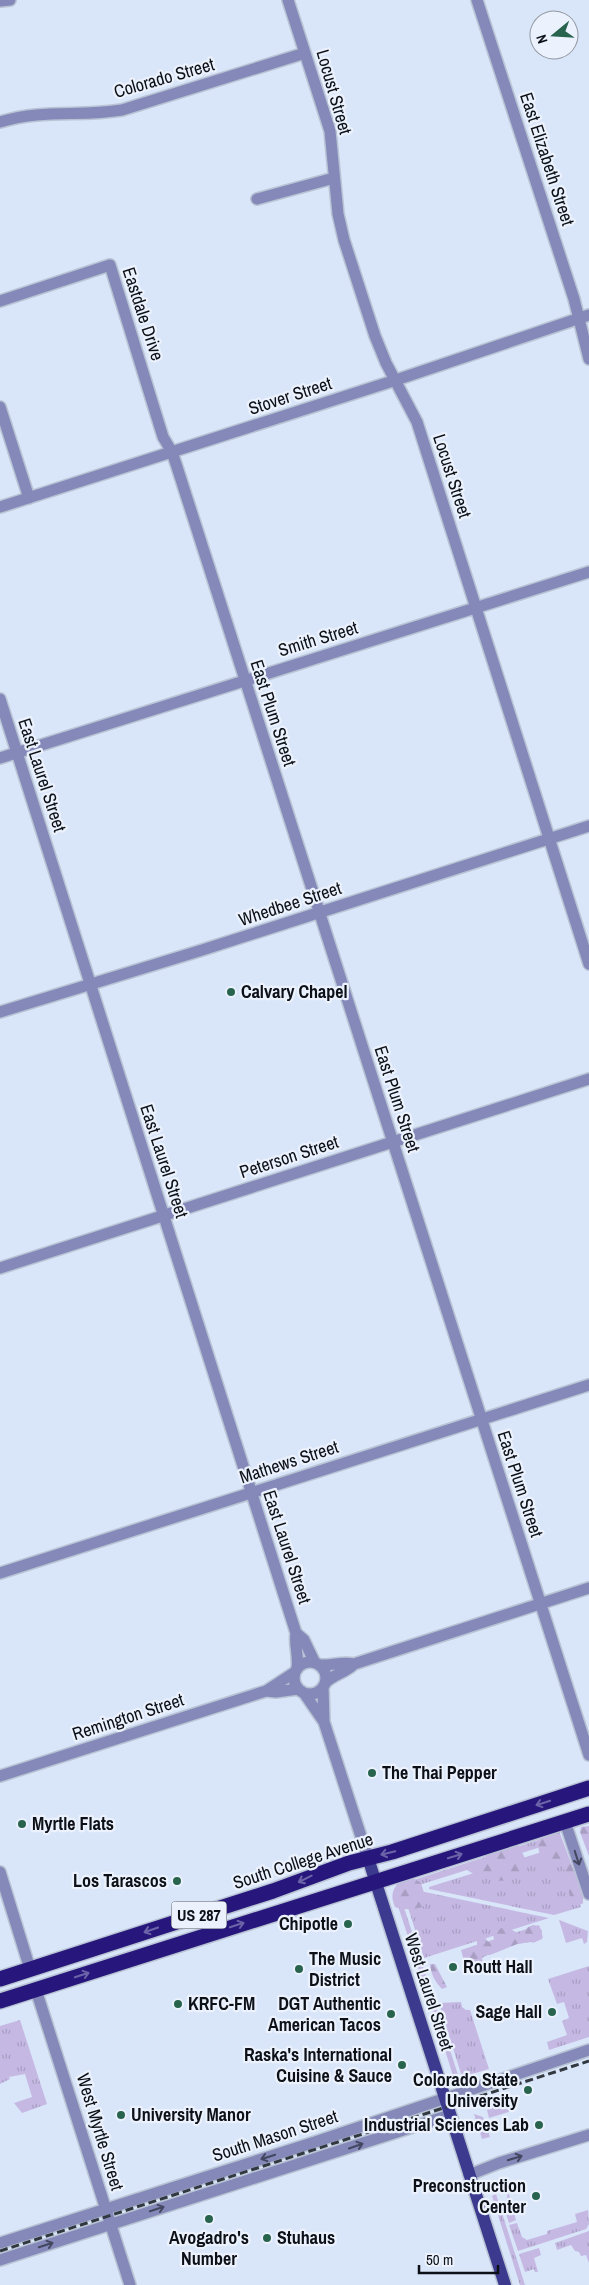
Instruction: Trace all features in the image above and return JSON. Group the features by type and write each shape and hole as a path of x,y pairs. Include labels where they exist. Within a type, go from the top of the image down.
{"highway":[{"name":"South College Avenue","path":"0,1978 274,1892 321,1872 392,1852 589,1788"},
{"path":"567,1821 589,1807"},
{"name":"US 287","path":"0,2001 589,1814"},
{"path":"36,1990 42,1981 57,1970 114,1951 130,1937"},
{"path":"0,1992 20,1981 30,1969"}],"main road":[{"path":"368,1858 375,1882"},
{"name":"West Laurel Street","path":"375,1882 505,2285"}],"street":[{"path":"0,1 10,0"},
{"name":"Locust Street","path":"288,0 330,131 338,214 344,240 375,336 417,422 589,964"},
{"name":"East Elizabeth Street","path":"478,0 584,317 589,359"},
{"name":"Colorado Street","path":"0,122 48,112 90,114 122,110 305,53"},
{"path":"257,199 334,178"},
{"name":"Eastdale Drive","path":"0,301 110,266 163,437 172,452"},
{"name":"Stover Street","path":"0,507 396,380 584,317"},
{"path":"0,407 29,498"},
{"name":"East Plum Street","path":"172,452 589,1756"},
{"name":"Smith Street","path":"0,758 589,572"},
{"name":"East Laurel Street","path":"0,699 296,1633 294,1642 298,1655 296,1670"},
{"name":"Whedbee Street","path":"0,1012 589,826"},
{"name":"Peterson Street","path":"0,1268 589,1079"},
{"name":"Mathews Street","path":"0,1573 589,1385"},
{"path":"301,1691 314,1693 332,1677 347,1671 354,1664 589,1588"},
{"name":"East Laurel Street","path":"296,1633 304,1640 317,1664"},
{"path":"324,1722 294,1682 296,1670 305,1662 317,1664 344,1662 354,1664"},
{"path":"317,1664 325,1673 324,1722 368,1858"},
{"name":"Remington Street","path":"0,1776 266,1691 296,1670"},
{"name":"Remington Street","path":"266,1691 301,1691"},
{"path":"567,1821 589,1894"},
{"path":"0,1872 30,1969"},
{"name":"West Myrtle Street","path":"36,1990 130,2285"},
{"name":"South Mason Street","path":"0,2243 106,2210 589,2050"},
{"name":"South Mason Street","path":"0,2260 450,2115"},
{"path":"469,2175 499,2163 589,2135"}],"green space":[{"path":"589,1826 589,1856 580,1832 581,1827"},
{"path":"559,1831 583,1895 583,1903 578,1906 572,1904 567,1876 563,1867 544,1860 538,1848 538,1840"},
{"path":"557,1834 560,1841 403,1890 401,1884"},
{"path":"514,1843 521,1850 527,1866 527,1869 520,1875 497,1881 489,1880 467,1870 468,1864 482,1860 492,1850"},
{"path":"561,1846 581,1907 554,1915 429,1889 429,1887"},
{"path":"410,1876 421,1883 425,1896 424,1906 410,1909 395,1907 392,1898 393,1890 404,1877"},
{"path":"420,1891 549,1918 424,1958 404,1895"},
{"path":"400,1895 432,1994 427,1995 395,1897"},
{"path":"559,1920 588,1931 587,1942 584,1944 582,1938 566,1943"},
{"path":"533,1925 539,1926 542,1931 542,1939 533,1943 524,1932"},
{"path":"539,1925 543,1938 531,1942 504,1946 482,1958 484,1967 467,1972 461,1950"},
{"path":"505,1926 523,1936 522,1942 490,1955 484,1955 480,1958 477,1970 469,1972 466,1965 467,1950 477,1945 477,1937 484,1936 488,1942 494,1940 493,1933"},
{"path":"430,1964 435,1964 447,1987 442,1989 437,1984"},
{"path":"589,1966 589,2037 549,2050 547,2042 567,2035 562,2021 569,2018 564,2002 557,2004 548,1979"},
{"path":"461,2002 462,2007 470,2010 489,2069 462,2077 439,2003"},
{"path":"435,2003 459,2078 454,2079 431,2005"},
{"path":"20,2020 47,2104 22,2113 14,2103 32,2097 25,2074 9,2077 10,2079 0,2084 0,2026"},
{"path":"511,2097 515,2110 489,2118 487,2110 495,2102"},
{"path":"474,2114 483,2117 490,2137 482,2139"},
{"path":"508,2191 516,2220 509,2223 505,2211"},
{"path":"496,2194 525,2285 520,2285 492,2196"},
{"path":"588,2210 589,2224 586,2229 518,2251 509,2225 517,2223 522,2237 527,2240 547,2234 547,2231 577,2222 575,2214"},
{"path":"589,2231 589,2263 586,2255 581,2256 571,2245 557,2250 555,2243"},
{"path":"539,2248 541,2255 534,2258 538,2272 535,2272 534,2269 525,2272 519,2254"}],"railway":[{"path":"0,2251 589,2061"}],"place":[{"name":"Calvary Chapel","path":"231,992"},
{"name":"The Thai Pepper","path":"372,1773"},
{"name":"Myrtle Flats","path":"22,1824"},
{"name":"Los Tarascos","path":"177,1881"},
{"name":"Chipotle","path":"348,1924"},
{"name":"Routt Hall","path":"453,1967"},
{"name":"The Music District","path":"299,1969"},
{"name":"KRFC-FM","path":"178,2004"},
{"name":"Sage Hall","path":"552,2012"},
{"name":"DGT Authentic American Tacos","path":"391,2014"},
{"name":"Raska's International Cuisine & Sauce","path":"402,2065"},
{"name":"Colorado State University","path":"528,2090"},
{"name":"University Manor","path":"121,2115"},
{"name":"Industrial Sciences Lab","path":"539,2125"},
{"name":"Preconstruction Center","path":"536,2196"},
{"name":"Avogadro's Number","path":"209,2219"},
{"name":"Stuhaus","path":"267,2238"}]}
